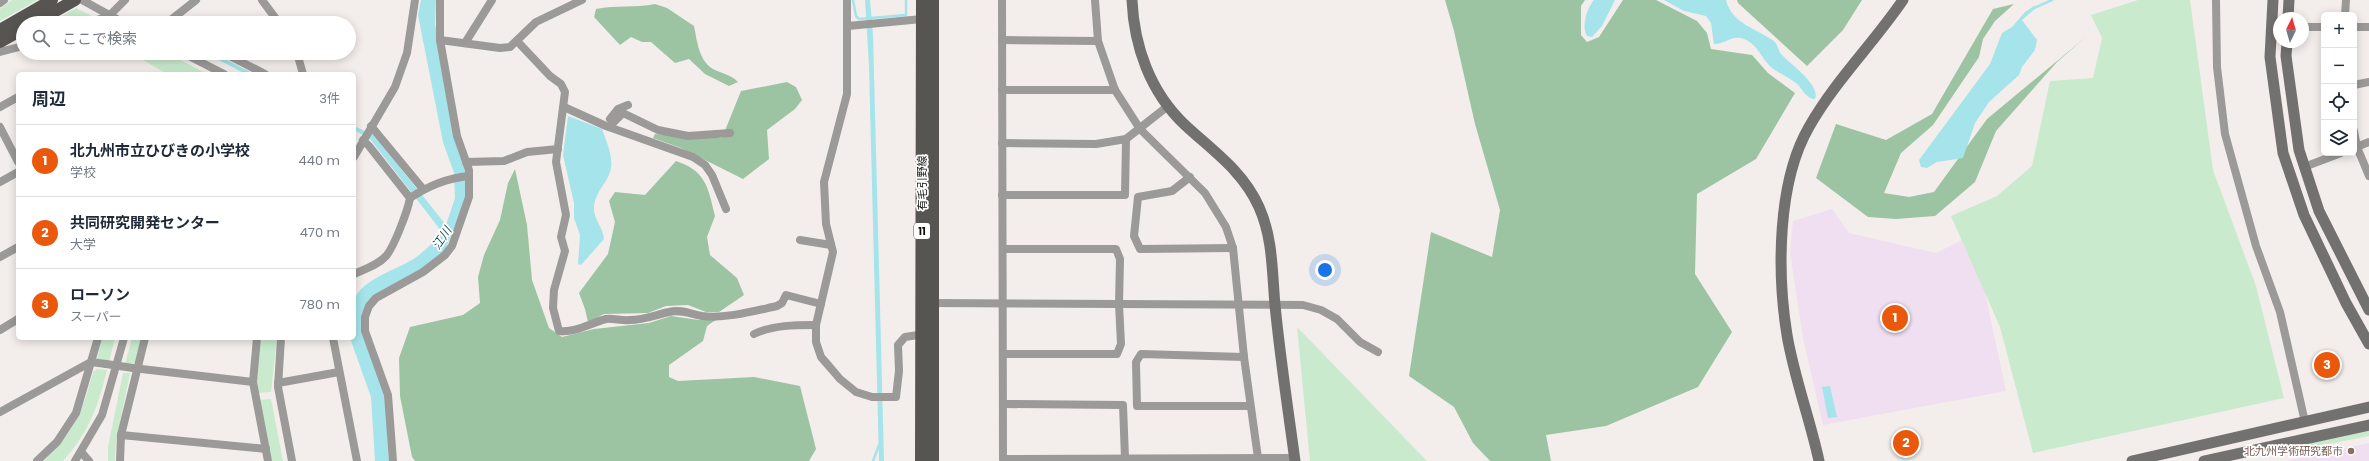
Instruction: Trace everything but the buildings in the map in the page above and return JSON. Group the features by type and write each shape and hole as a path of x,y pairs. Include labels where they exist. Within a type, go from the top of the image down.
{"main road":[{"path":"24,16 52,0"},
{"name":"有毛引野線","path":"922,0 927,334 933,461"},
{"name":"有毛引野線","path":"920,461 927,334 932,303 933,0"},
{"path":"46,16 71,2"},
{"path":"0,30 16,21"},
{"path":"0,42 16,33"}],"street":[{"path":"0,3 4,0"},
{"path":"82,0 109,16 125,0"},
{"path":"176,16 196,0"},
{"path":"262,0 274,16"},
{"path":"356,152 360,141 370,128 395,86 404,60 415,0"},
{"path":"393,461 388,395 365,331 365,317 369,306 376,298 423,272 445,254 452,246 469,197 469,176 457,136 440,40 440,0"},
{"path":"465,43 492,0"},
{"path":"440,40 500,48 510,47 536,22 582,0"},
{"path":"848,0 847,94 824,182 826,224 833,252 816,325 816,342 821,357 840,379 856,392 872,397 896,397 899,371 898,345 905,337 927,334"},
{"path":"1002,0 1003,459 1258,458 1294,460 1275,305 1272,255 1267,226 1259,206 1248,186 1232,166 1184,124 1168,106 1151,79 1140,53 1133,21 1132,0"},
{"path":"1095,0 1098,41 1115,90 1140,129 1206,193 1216,209 1233,248 1244,357 1258,458"},
{"path":"1819,461 1787,336 1783,309 1782,262 1784,214 1789,184 1799,147 1808,128 1830,94 1903,0"},
{"path":"2216,0 2217,67 2225,134 2256,246 2280,312 2305,422"},
{"path":"2273,0 2270,57 2283,153 2304,215 2346,304 2369,344"},
{"path":"2288,12 2289,0"},
{"path":"2345,12 2346,0"},
{"path":"848,26 922,19"},
{"path":"2309,27 2321,27"},
{"path":"2357,27 2369,27"},
{"path":"1002,40 1098,41"},
{"path":"517,41 550,76 562,84 565,92 556,162 566,215 561,237 565,251 554,290 553,308 559,331 565,332 606,319 629,320 648,318 669,312 685,311 702,316 731,315 777,306 782,303 786,295 821,304"},
{"path":"0,52 16,48"},
{"path":"2287,48 2286,56 2299,150 2304,167 2319,211 2369,310"},
{"path":"197,60 220,72"},
{"path":"238,60 261,72"},
{"path":"299,60 302,72"},
{"path":"2357,84 2369,82"},
{"path":"1002,90 1115,90"},
{"path":"0,107 16,99"},
{"path":"608,127 618,109 628,105"},
{"path":"1002,143 1096,144 1126,140 1168,106"},
{"path":"564,107 608,127 692,157 705,165 712,175 726,210"},
{"path":"608,127 623,113 658,130 688,136 730,133"},
{"path":"0,127 16,158"},
{"path":"370,128 423,189"},
{"path":"1002,195 1125,195 1126,140"},
{"path":"360,141 369,146 410,198"},
{"path":"2357,148 2369,142"},
{"path":"466,162 504,161 527,152 558,149"},
{"path":"2357,150 2369,176"},
{"path":"2304,167 2333,156"},
{"path":"0,182 16,173"},
{"path":"356,273 378,264 388,255 408,208 410,198 423,189 454,178 469,176"},
{"path":"1190,177 1172,191 1138,197 1134,236 1140,249 1233,248"},
{"path":"800,240 831,245"},
{"path":"0,257 16,247"},
{"path":"1003,248 1116,249 1120,259 1119,304 1121,344 1117,354 1003,354"},
{"path":"932,303 1303,305 1321,310 1337,320 1360,342 1378,352"},
{"path":"0,330 16,321"},
{"path":"754,334 762,330 792,325 816,325"},
{"path":"37,461 57,442 76,414 97,340"},
{"path":"75,461 82,453 102,415 123,340"},
{"path":"120,461 121,435 135,368 144,340"},
{"path":"257,340 253,382 268,461"},
{"path":"280,340 278,383 292,461"},
{"path":"333,340 357,461"},
{"path":"1244,357 1141,354 1136,362 1137,406 1250,406"},
{"path":"0,412 91,362 253,382"},
{"path":"278,383 340,372"},
{"path":"1003,404 1123,405 1125,458"},
{"path":"2132,461 2369,407"},
{"path":"2204,461 2369,425"},
{"path":"121,435 266,449"},
{"path":"82,453 89,461"}],"shaded area":[{"path":"1832,209 1849,233 1936,253 1968,237 1975,246 2006,391 1823,425 1803,338 1790,253 1793,221"},
{"name":"北九州学術研究都市","path":"2369,443 2369,461 2285,461 2296,459"}],"green space":[{"path":"12,0 37,0 0,21 0,9"},
{"path":"1445,0 1585,0 1581,6 1581,35 1587,42 1599,37 1623,0 1656,0 1697,21 1707,33 1711,49 1752,55 1768,73 1795,93 1756,159 1697,194 1695,274 1732,332 1698,387 1606,426 1546,435 1551,461 1490,461 1473,443 1454,407 1409,376 1431,232 1492,257 1500,210 1475,124 1454,31"},
{"path":"1737,0 1862,0 1843,30 1807,66 1738,3"},
{"path":"2138,0 2190,0 2213,170 2256,286 2284,398 2033,453 2000,327 1951,216 1997,196 2032,166 2050,81 2093,78 2102,38 2091,15"},
{"path":"655,4 667,8 694,26 699,50 708,65 738,82 729,86 705,74 689,59 675,63 651,42 642,42 631,37 620,45 594,17 596,9"},
{"path":"2014,4 1995,21 1983,39 1979,57 1933,125 1901,153 1884,193 1909,197 1934,192 1987,119 2086,37 2057,62 1996,131 1975,182 1935,216 1896,219 1868,217 1816,178 1836,124 1886,140 1932,114 1993,9"},
{"path":"76,8 90,15 90,16 62,16"},
{"path":"143,60 180,60 203,72 164,72"},
{"path":"787,82 796,87 802,100 795,109 767,130 769,159 743,179 681,148 653,138 655,134 697,138 722,138 741,91"},
{"path":"676,161 694,170 704,181 715,216 707,237 710,255 737,278 744,295 719,312 706,312 688,305 666,306 648,313 604,314 588,322 579,293 608,254 615,222 609,201 615,192 645,195"},
{"path":"515,169 527,225 532,280 549,328 562,337 594,329 649,323 671,316 699,320 717,319 707,326 703,341 669,365 669,377 678,381 754,377 800,386 816,449 809,461 415,461 412,457 400,396 399,358 410,327 463,315 480,303 478,277 484,255 500,220 508,183"},
{"path":"1297,327 1427,461 1310,461"},
{"path":"102,340 114,340 109,362 97,359"},
{"path":"131,340 141,340 135,363 125,364"},
{"path":"261,340 277,340 271,392 258,393 257,381"},
{"path":"97,369 107,370 96,407 80,440 63,461 44,461 70,431 76,421 93,372"},
{"path":"123,373 130,373 116,441 115,461 108,461 108,447"},
{"path":"271,399 283,461 272,461 259,400"},
{"path":"2369,430 2369,436 2274,455 2276,450"}],"water":[{"name":"江川","path":"421,0 436,0 435,24 466,170 465,202 444,252 424,268 392,286 362,317 385,394 389,461 375,461 371,397 351,340 356,340 356,296 358,292 373,280 415,258 430,246 442,232 370,139 356,131 356,127 374,135 446,225 455,198 454,173 443,142 418,15"},
{"path":"865,0 870,0 873,35 884,461 879,461 869,66"},
{"path":"1594,0 1615,0 1602,26 1592,37 1587,36 1585,32 1585,22 1587,12"},
{"path":"1664,0 1726,0 1729,8 1739,20 1774,41 1781,54 1809,81 1816,93 1815,99 1809,97 1794,82 1771,67 1755,47 1747,40 1737,38 1714,44 1711,23 1706,16 1684,11"},
{"path":"2034,6 2036,8 2022,20 2037,40 2035,50 2022,67 2019,75 1989,102 1975,123 1963,158 1937,162 1927,168 1921,167 1919,160 1990,64 2002,33 2012,27 2025,12"},
{"path":"219,60 227,60 250,72 242,72"},
{"path":"568,116 602,129 611,158 610,173 597,196 594,207 595,215 602,230 604,239 581,265 578,264 580,235 574,218 574,203 563,155"},
{"path":"1830,386 1837,417 1828,418 1822,387"}],"waterway":[{"path":"853,0 856,16 859,19 906,15 906,0"},
{"path":"2034,8 2052,0"},
{"path":"873,461 879,445"}],"place":[{"name":"北九州市立ひびきの小学校","path":"1895,318"},
{"name":"ローソン","path":"2327,365"},
{"name":"共同研究開発センター","path":"1906,443"},
{"name":"北九州学術研究都市","path":"2351,451"}]}
